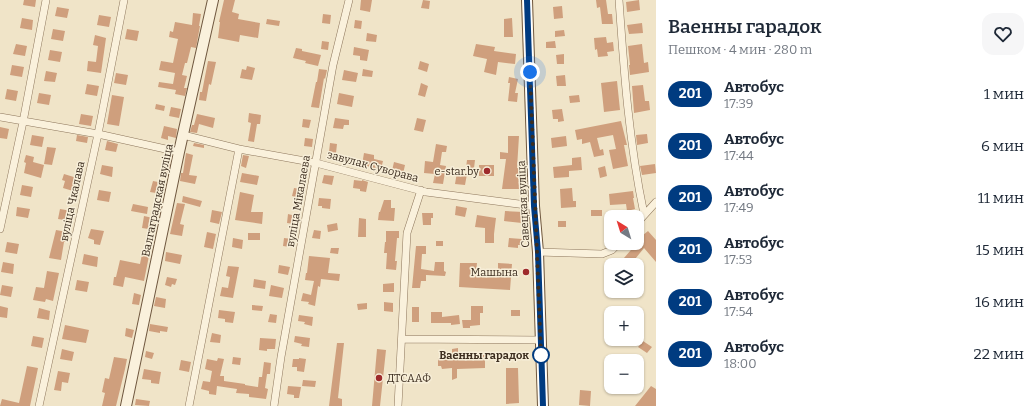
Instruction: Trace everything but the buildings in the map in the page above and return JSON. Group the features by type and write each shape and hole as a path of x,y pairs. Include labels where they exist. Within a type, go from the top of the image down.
{"street":[{"path":"0,228 23,122 46,0"},
{"name":"вуліца Чкалава","path":"39,406 98,134 124,0"},
{"name":"Валгаградская вуліца","path":"126,406 179,152 213,0"},
{"name":"вуліца Мікалаева","path":"274,406 281,357 316,162 334,65 349,0"},
{"name":"Савецкая вуліца","path":"527,0 543,406"},
{"path":"619,0 623,64 634,158 643,210"},
{"path":"0,118 98,134 179,152"},
{"name":"завулак Суворава","path":"183,135 239,149 316,162 426,192 534,206"},
{"path":"189,406 239,149"},
{"path":"398,406 407,233 421,190"},
{"path":"644,214 656,202"},
{"path":"538,252 602,254 612,250"},
{"path":"402,339 540,340"}],"bus line":[{"name":"201","path":"527,0 543,406"}],"place":[{"name":"e-star.by","path":"487,171"},
{"name":"Машына","path":"526,272"},
{"name":"Ваенны гарадок","path":"541,355"},
{"name":"ДТСААФ","path":"379,378"}],"route":[{"path":"530,72 534,206 538,252 541,355"}]}
